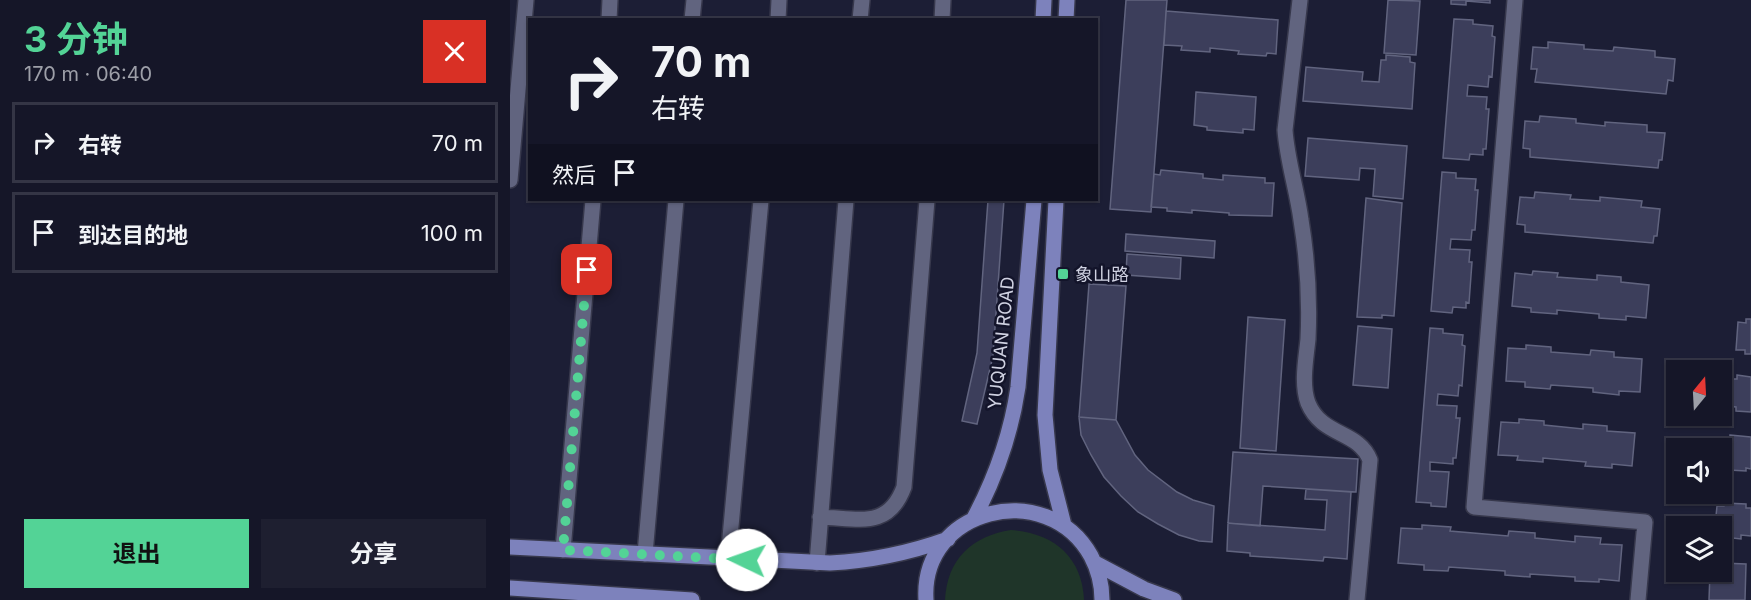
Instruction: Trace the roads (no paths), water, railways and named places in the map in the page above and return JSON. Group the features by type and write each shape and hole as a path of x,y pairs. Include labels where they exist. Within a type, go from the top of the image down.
{"main road":[{"path":"1043,18 1044,0"},
{"path":"1066,18 1067,0"},
{"name":"YUQUAN ROAD","path":"973,520 995,474 1015,409 1034,201"},
{"path":"1056,201 1045,416 1050,470 1064,525"},
{"path":"510,547 817,563 855,562 903,554 948,539 973,520 987,514 1017,510 1049,517 1064,525 1082,542 1095,563 1100,578 1101,600"},
{"path":"926,600 932,564 948,539"},
{"path":"1095,563 1144,590 1174,600"},
{"path":"510,588 692,600"}],"street":[{"path":"510,180 513,101 525,53 526,0"},
{"path":"609,18 610,0"},
{"path":"692,18 694,0"},
{"path":"778,18 779,0"},
{"path":"860,18 862,0"},
{"path":"942,18 943,0"},
{"path":"1300,0 1285,130 1286,149 1301,219 1310,296 1305,388 1311,411 1319,421 1363,447 1370,460 1357,600"},
{"path":"1515,0 1474,507 1645,522 1638,600"},
{"path":"563,550 593,201"},
{"path":"645,554 676,201"},
{"path":"728,559 761,201"},
{"path":"817,563 846,201"},
{"path":"820,517 876,519 894,507 904,487 927,201"}],"place":[{"name":"象山路","path":"1063,274"}]}
